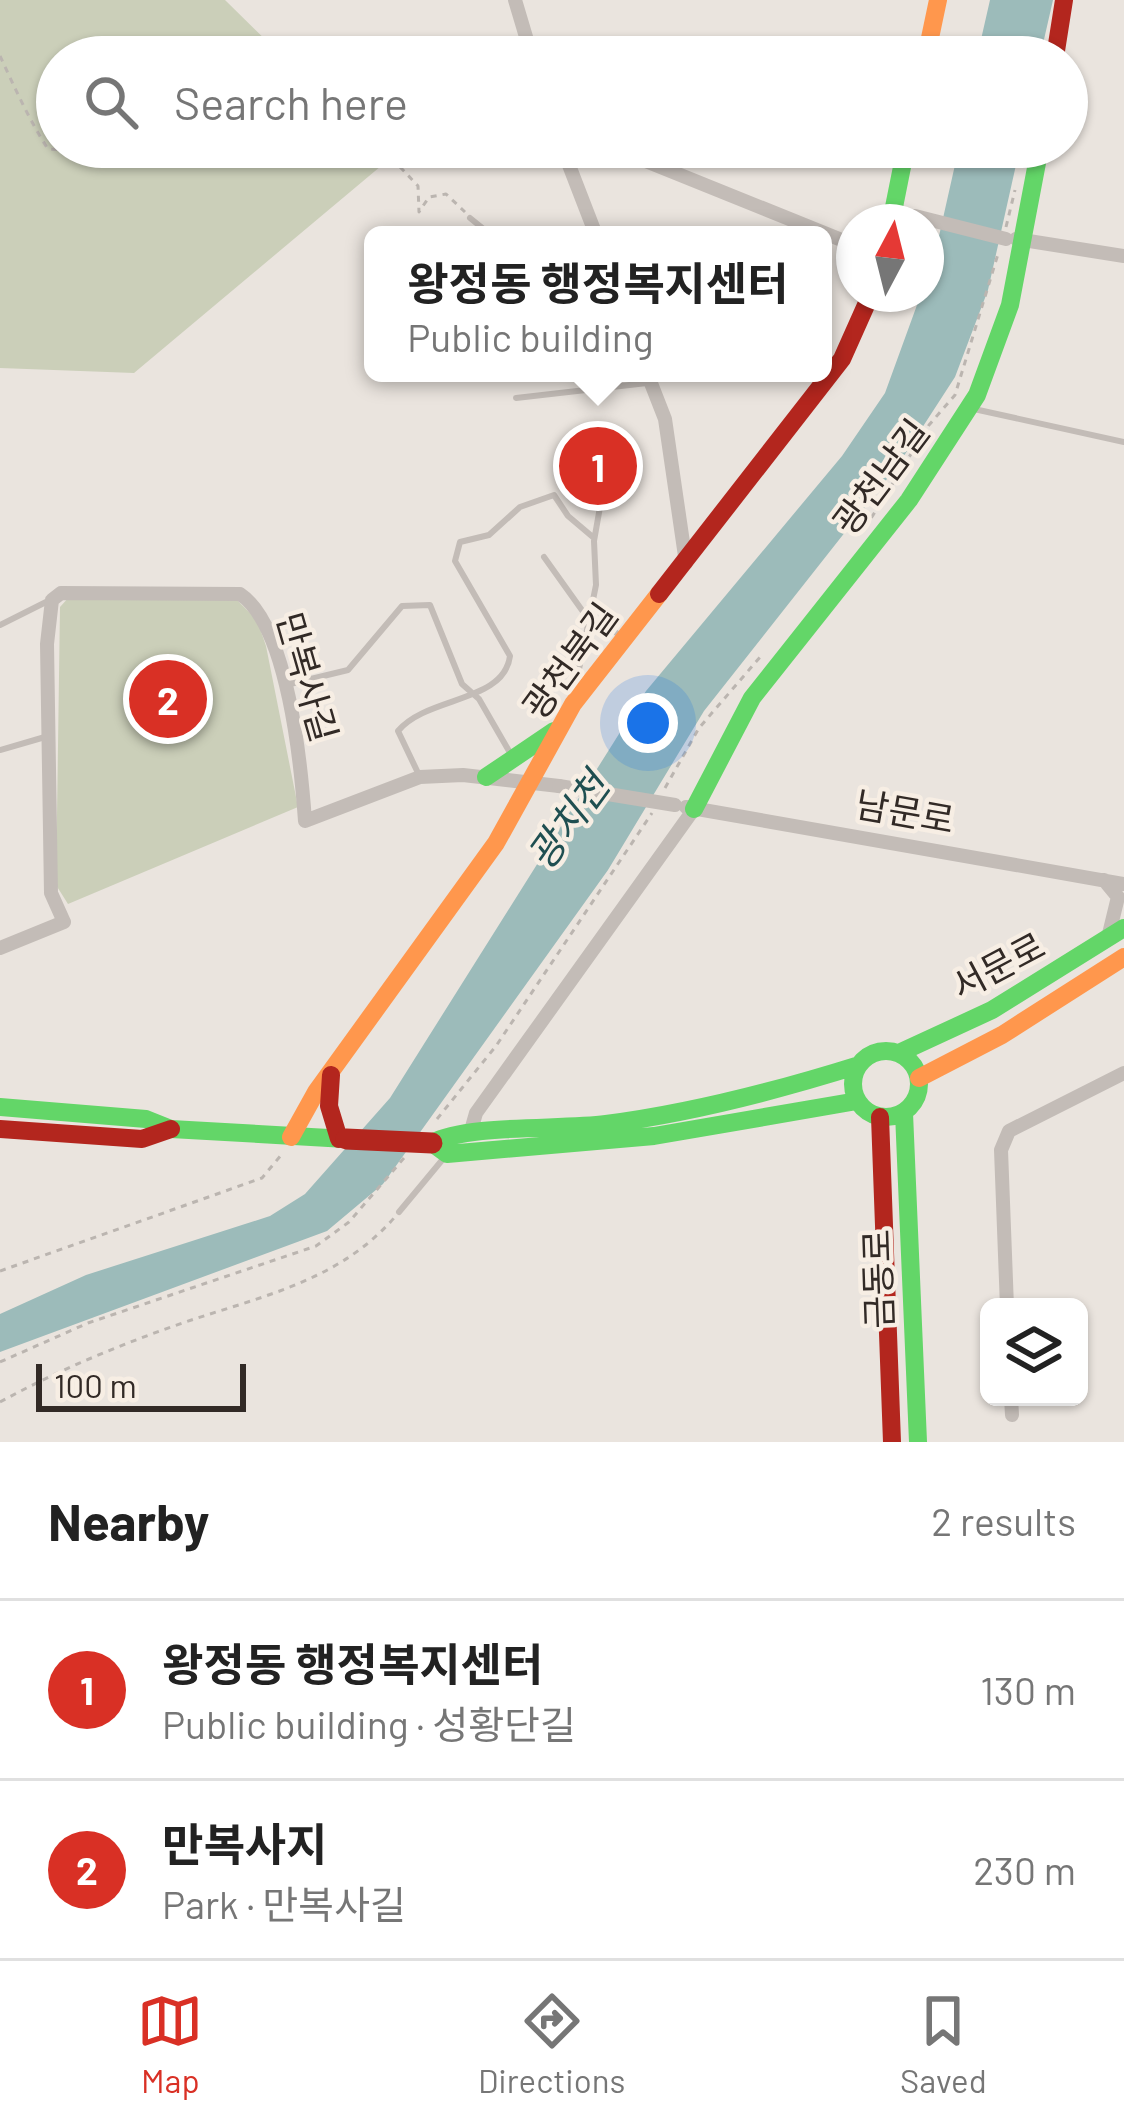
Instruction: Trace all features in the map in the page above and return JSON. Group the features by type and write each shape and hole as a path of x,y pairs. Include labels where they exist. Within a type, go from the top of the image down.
{"street":[{"path":"515,0 526,36"},
{"path":"930,36 938,0"},
{"path":"1058,36 1064,0"},
{"path":"570,168 593,226"},
{"path":"663,168 807,226"},
{"path":"900,204 904,168"},
{"name":"광천남길","path":"685,807 730,727 935,461 970,408 991,366 1015,239 1034,168"},
{"path":"944,225 1124,256"},
{"name":"광천북길","path":"832,372 863,312"},
{"path":"650,382 664,419 686,563"},
{"name":"광천북길","path":"291,1137 496,843 573,704 824,382"},
{"name":"만복사길","path":"57,596 240,593 265,617 301,763 305,820 420,777"},
{"path":"0,948 64,922 52,893 46,644 57,596"},
{"path":"486,777 558,728"},
{"path":"420,777 530,782"},
{"name":"남문로","path":"530,782 1124,884"},
{"path":"470,1134 476,1113 685,807"},
{"path":"1104,880 1118,897 1118,911 1104,942"},
{"name":"서문로","path":"898,1053 992,1010 1124,928"},
{"name":"서문로","path":"919,1078 1002,1035 1124,957"},
{"path":"429,1145 450,1133 650,1128 859,1065 877,1052 898,1053 919,1078"},
{"path":"859,1065 853,1086 857,1101 880,1118 904,1113"},
{"path":"1007,1298 1001,1150 1009,1131 1124,1073"},
{"path":"332,1076 329,1106 342,1139"},
{"name":"금동로","path":"918,1442 904,1113 916,1099 919,1078"},
{"path":"0,1107 146,1119 171,1130 429,1145 650,1128 857,1101"},
{"name":"금동로","path":"880,1118 892,1442"},
{"path":"0,1129 142,1139 171,1130"},
{"path":"1012,1406 1012,1415"}],"lane":[{"path":"470,218 480,226"},
{"path":"516,398 622,382"},
{"path":"970,408 1124,442"},
{"path":"573,704 596,585 594,538 600,507 634,449"},
{"path":"420,777 398,731 449,699 501,681 510,656 455,561 460,542 489,535 520,507 554,495 568,516 594,538"},
{"path":"544,557 587,615 626,639"},
{"path":"0,625 57,596"},
{"path":"283,686 348,670 402,606 430,605 462,684 515,761"},
{"path":"0,750 48,736"},
{"path":"399,1212 429,1145"}],"path":[{"path":"0,56 20,88 27,117 36,130"},
{"path":"401,168 418,186 419,212 430,197 446,194 470,218"},
{"path":"856,542 929,425 955,395 1016,186"},
{"path":"0,1362 88,1323 316,1246 349,1222 429,1145 637,842 699,728 767,649"},
{"path":"0,1271 262,1178 272,1172 291,1137"},
{"path":"0,1402 78,1363 313,1281 366,1249 399,1212"}],"green space":[{"path":"0,0 225,0 262,36 36,36 36,168 379,168 134,373 0,368"},
{"path":"70,596 237,600 257,620 266,646 298,807 68,904 56,885 60,607"}],"water":[{"path":"990,0 1053,0 1045,36 982,36"},
{"name":"광치천","path":"954,168 1015,168 988,290 955,377 898,465 704,711 608,870 383,1184 327,1231 0,1352 0,1314 86,1275 270,1216 305,1194 390,1098 646,691 842,456 885,393 914,312 944,312 944,214"}],"traffic: fast":[{"path":"895,204 902,168"},
{"path":"694,809 752,698 909,500 977,395 1010,305 1036,168"},
{"path":"486,777 554,731"},
{"path":"899,1053 992,1010 1124,928"},
{"path":"886,1051 910,1060 919,1084 910,1108 886,1117 862,1108 853,1084 862,1060 886,1051"},
{"path":"857,1101 654,1136 447,1154 432,1143 467,1133 606,1124 670,1114 859,1065"},
{"path":"0,1107 146,1119 171,1129 346,1139"},
{"path":"904,1113 918,1442"}],"traffic: slow":[{"path":"930,36 938,0"},
{"path":"291,1137 316,1092 496,843 573,704 659,594"},
{"path":"919,1078 1002,1035 1124,957"}],"traffic: jam":[{"path":"1058,36 1064,0"},
{"path":"832,372 863,312"},
{"path":"659,594 824,382"},
{"path":"331,1075 329,1106 339,1139"},
{"path":"880,1117 892,1442"},
{"path":"0,1129 142,1139 171,1129"},
{"path":"346,1139 432,1143"}],"place":[{"name":"왕정동 행정복지센터","path":"598,466"},
{"name":"만복사지","path":"168,699"}]}
